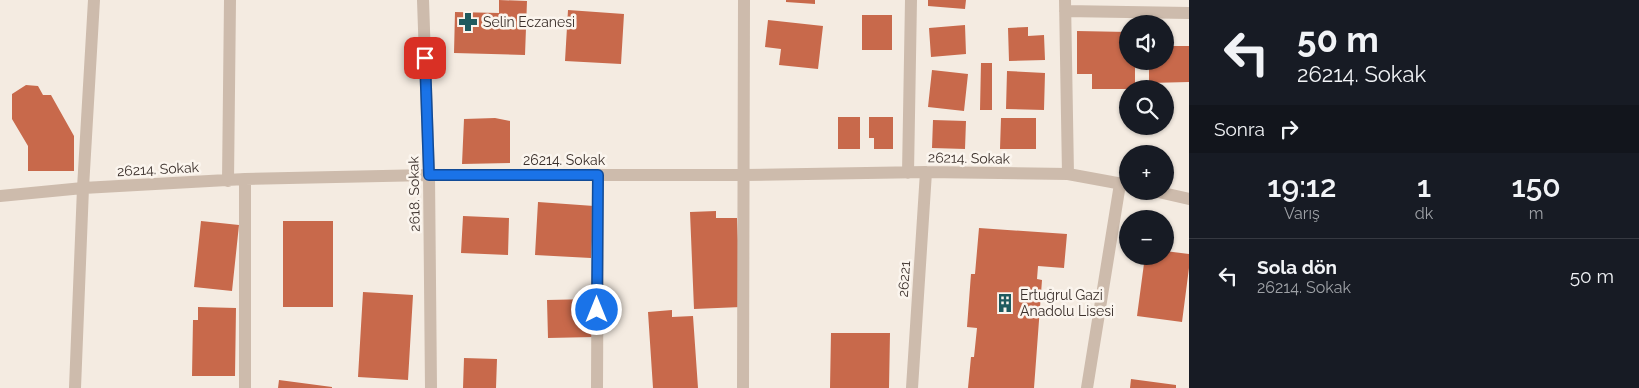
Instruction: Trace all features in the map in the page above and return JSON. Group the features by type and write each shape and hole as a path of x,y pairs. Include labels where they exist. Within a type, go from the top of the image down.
{"street":[{"path":"75,388 83,188 94,0"},
{"path":"228,180 230,0"},
{"name":"2618. Sokak","path":"423,0 429,175 431,388"},
{"path":"744,0 744,388"},
{"path":"908,173 911,0"},
{"path":"1068,174 1065,5 1189,13"},
{"name":"26214. Sokak","path":"0,196 83,188 245,179 429,175 744,175 926,172 1068,174 1119,183"},
{"name":"26221","path":"912,388 926,172"},
{"path":"597,388 598,175"},
{"path":"245,179 245,388"},
{"path":"1174,196 1189,199"},
{"path":"1087,388 1121,200"}],"building":[{"path":"499,0 527,1 525,55 454,53 455,12 499,13"},
{"path":"786,0 815,0 815,4 786,2"},
{"path":"928,0 966,0 965,9 928,6"},
{"path":"568,10 624,14 621,64 565,61"},
{"path":"862,15 892,15 892,50 862,50"},
{"path":"768,20 823,26 818,69 779,65 781,49 765,47"},
{"path":"965,25 966,54 931,57 929,28"},
{"path":"1028,27 1028,36 1044,35 1045,60 1009,61 1008,28"},
{"path":"1077,31 1119,32 1119,70 1135,70 1135,80 1119,80 1119,89 1092,89 1092,74 1077,74"},
{"path":"1174,46 1189,46 1189,82 1149,80 1149,70 1174,70"},
{"path":"981,63 992,63 992,110 980,110"},
{"path":"932,70 968,74 964,111 928,107"},
{"path":"1007,71 1045,73 1044,110 1006,109"},
{"path":"26,85 38,86 43,95 51,95 74,136 74,171 28,171 28,146 12,119 12,94"},
{"path":"838,117 860,117 860,149 838,149"},
{"path":"869,117 893,117 893,149 874,149 874,138 869,138"},
{"path":"495,118 510,121 510,163 462,164 464,119"},
{"path":"1001,118 1036,118 1036,149 1000,149"},
{"path":"933,120 966,121 965,149 932,148"},
{"path":"538,202 594,206 591,258 535,255"},
{"path":"716,211 716,218 737,218 741,307 694,309 690,212"},
{"path":"463,216 509,218 508,255 461,253"},
{"path":"201,221 239,225 232,291 194,287"},
{"path":"283,221 333,221 333,307 283,307"},
{"name":"Ertuğrul Gazi Anadolu Lisesi","path":"979,228 1067,234 1064,268 1038,266 1037,279 1042,280 1034,388 968,388 971,357 974,357 977,328 967,327 971,274 975,274"},
{"path":"1174,252 1189,254 1182,322 1137,316 1144,265 1174,265"},
{"path":"363,292 413,295 408,380 358,377"},
{"path":"593,299 594,337 548,338 547,300"},
{"path":"198,307 236,308 235,376 192,376 193,320 198,320"},
{"path":"672,310 672,317 693,316 698,388 653,388 648,312"},
{"path":"831,333 890,333 889,388 830,388"},
{"path":"464,358 497,359 496,388 463,388"},
{"path":"1131,379 1176,385 1176,388 1130,388"},
{"path":"279,380 332,387 332,388 278,388"}],"place":[{"name":"Selin Eczanesi","path":"468,22"},
{"name":"Ertuğrul Gazi Anadolu Lisesi","path":"1005,303"}],"route":[{"path":"425,58 429,175 598,175 597,310"}]}
